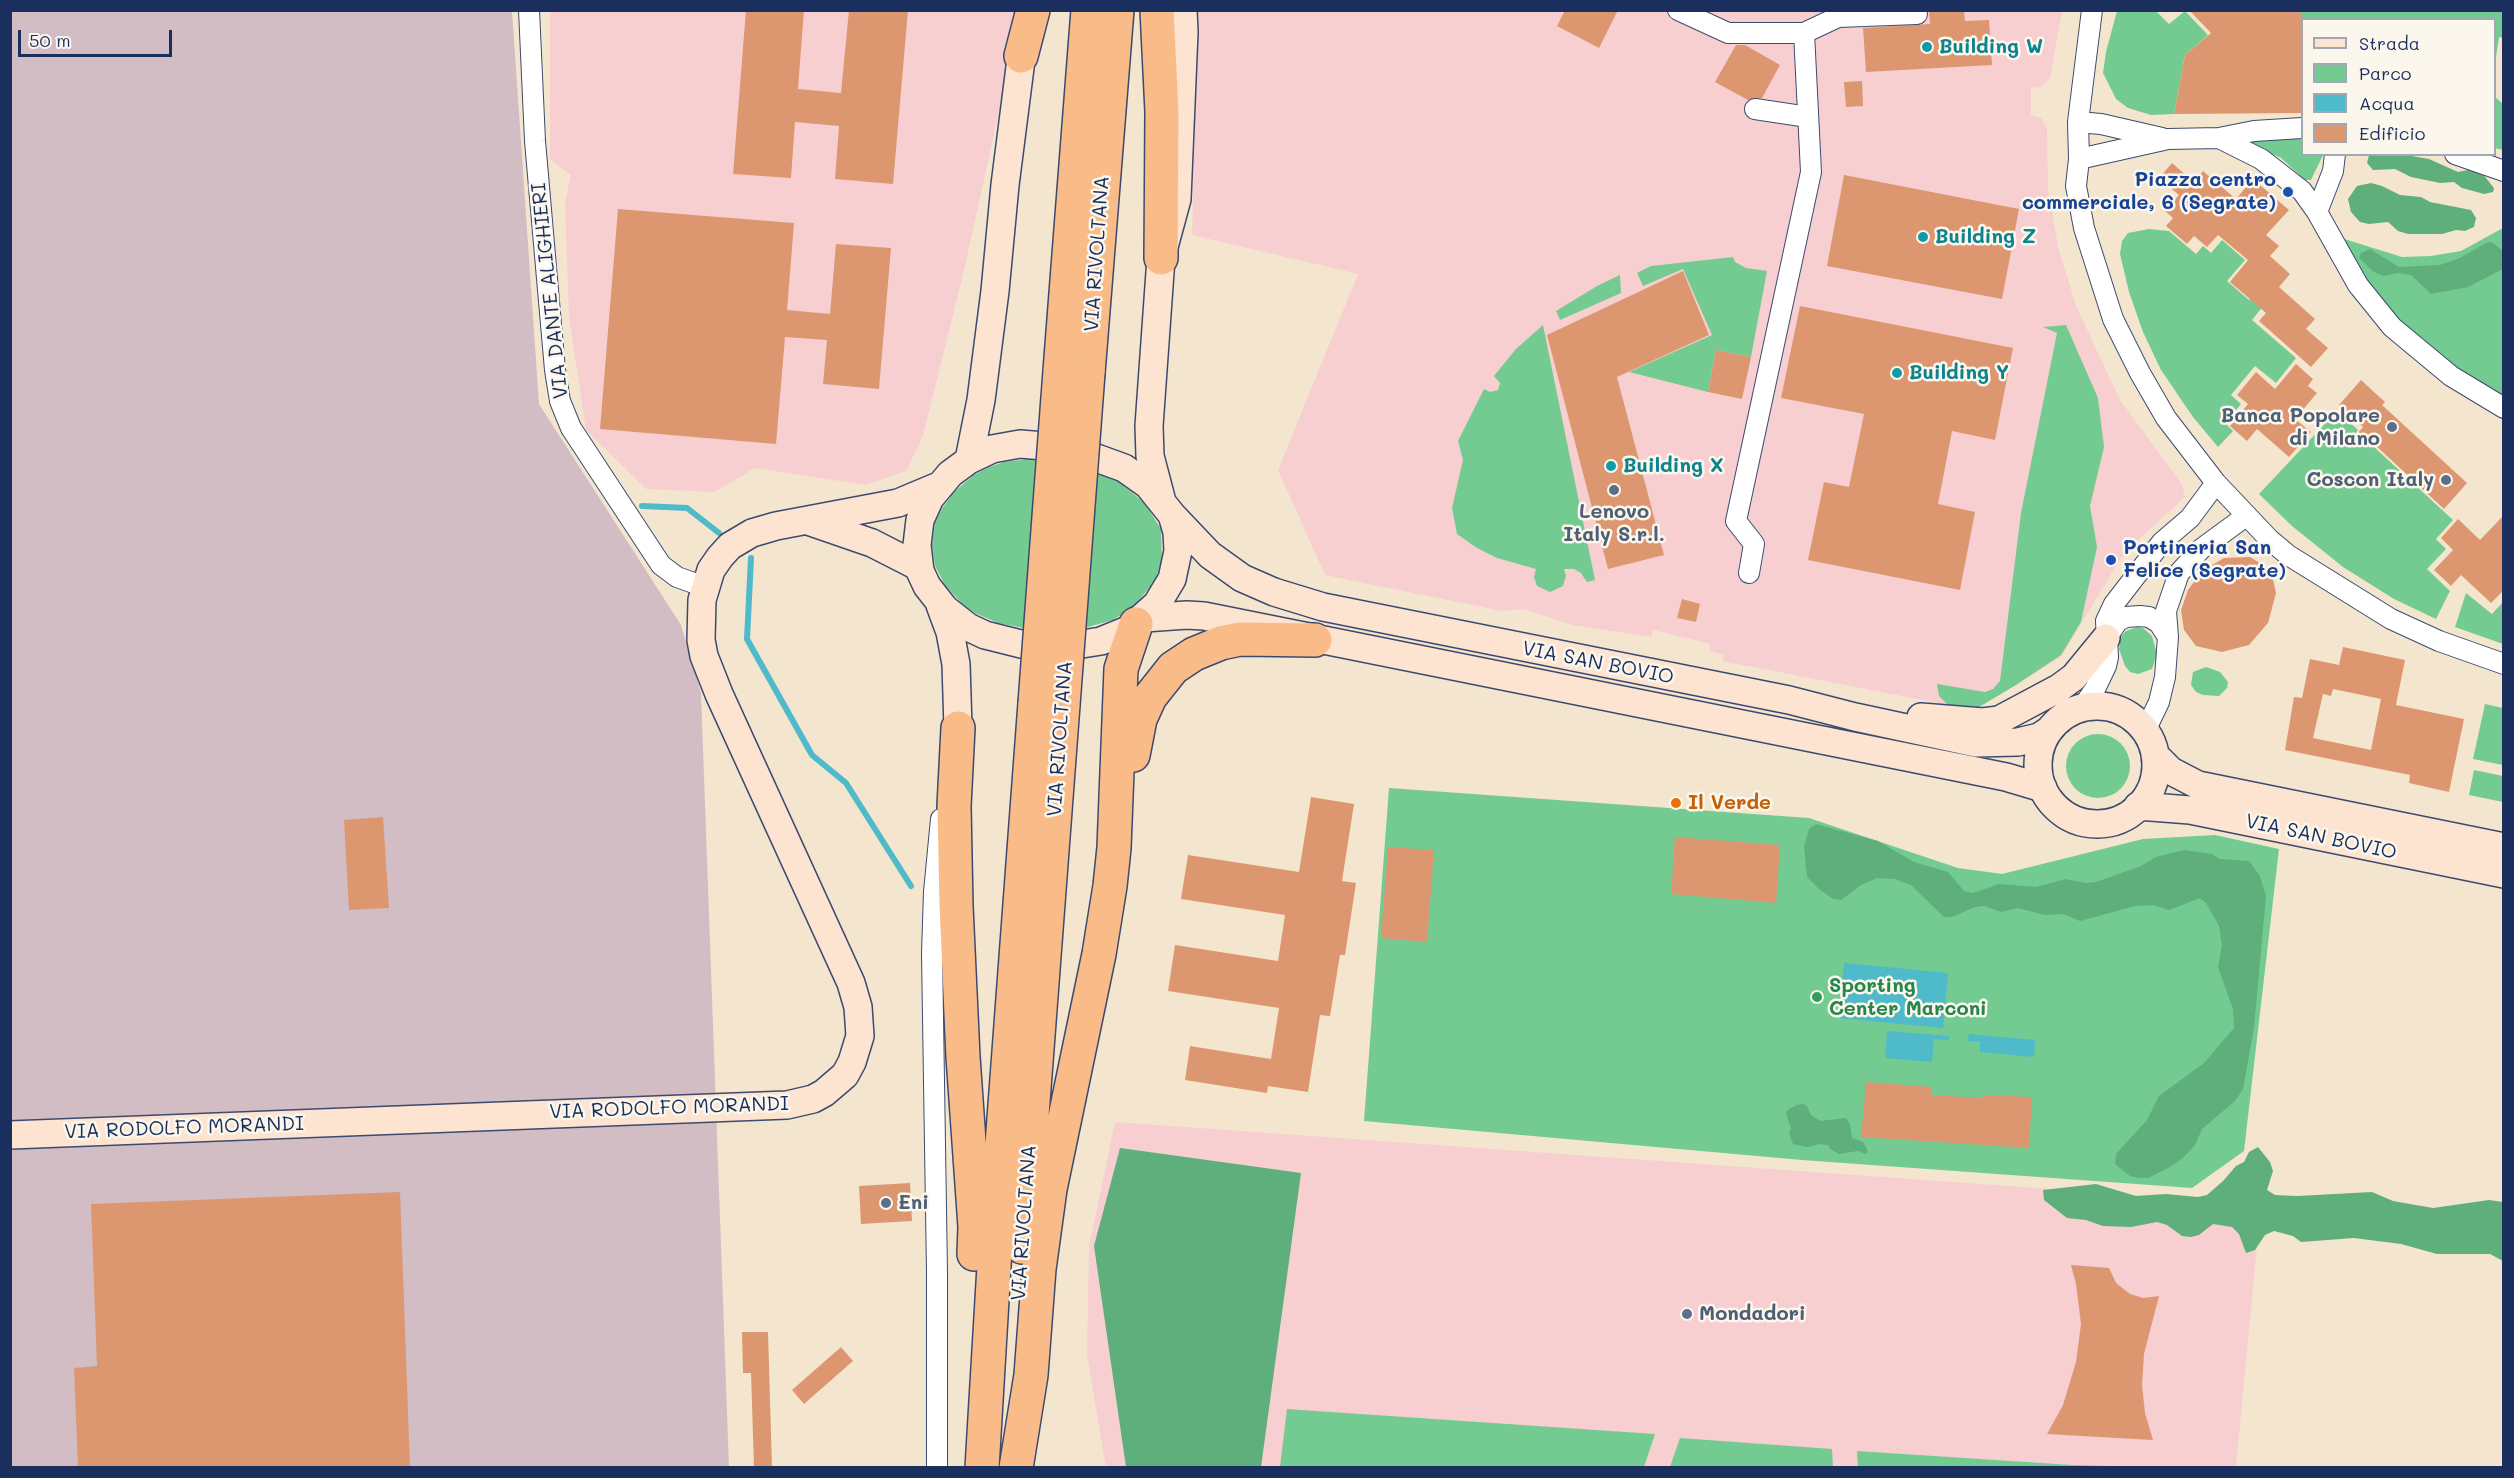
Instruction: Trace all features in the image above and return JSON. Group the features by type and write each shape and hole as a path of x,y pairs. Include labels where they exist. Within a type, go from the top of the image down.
{"highway":[{"path":"1021,56 1033,10"},
{"name":"VIA RIVOLTANA","path":"1009,1467 1025,1203 1049,704 1074,372 1088,10"},
{"name":"VIA RIVOLTANA","path":"1074,372 1117,10"},
{"path":"1157,10 1162,112 1161,258"},
{"path":"1114,848 1121,669 1140,621"},
{"path":"1016,1467 1031,1375 1039,1269 1050,1189 1099,954 1114,848 1140,719 1150,697 1173,668 1194,654 1230,641 1271,638 1315,640"},
{"name":"VIA RIVOLTANA","path":"982,1467 998,1199 1049,704"},
{"path":"958,728 954,806 956,906 963,1057 975,1227 966,1410 969,1467"}],"main road":[{"path":"969,460 981,400 996,291 1005,185 1027,10"},
{"path":"938,602 960,621 994,638 1032,645 1092,643 1110,638 1140,621 1163,596 1176,570 1178,540 1152,471 1149,443 1161,258 1177,199 1184,32 1182,10"},
{"name":"VIA SAN BOVIO","path":"941,485 969,460 992,449 1030,444 1068,448 1124,468 1148,484 1210,555 1227,568 1262,587 1304,602 1347,613 1789,699 1855,717 1976,743 2018,742 2048,731"},
{"name":"VIA RODOLFO MORANDI","path":"10,1135 787,1105 813,1099 825,1093 845,1076 857,1049 861,1022 850,983 704,656 700,627 705,587 711,570 730,546 765,529 898,503 941,485"},
{"path":"941,485 930,498 920,519 917,545 919,567 927,586 938,602 950,632 956,664 958,728"},
{"name":"VIA RODOLFO MORANDI","path":"807,521 863,540 919,567"},
{"name":"VIA SAN BOVIO","path":"1140,621 1194,615 2006,777 2043,788"},
{"path":"1789,699 1884,714 1990,722 2017,711 2059,688 2084,668 2106,638"},
{"path":"2102,706 2113,708 2131,717 2150,743 2153,782 2138,806 2115,821 2099,824 2084,822 2059,810 2043,788 2038,759 2048,731 2066,715 2082,708 2102,706"},
{"name":"VIA SAN BOVIO","path":"2150,743 2183,778 2198,785 2504,847"},
{"name":"VIA SAN BOVIO","path":"2138,806 2190,810 2504,874"}],"street":[{"name":"VIA DANTE ALIGHIERI","path":"529,10 536,153 555,370 560,400 571,428 661,565 676,577 705,587"},
{"path":"1678,10 1728,33 1804,33 1838,17 1917,14"},
{"path":"2092,10 2078,122 2079,159 2076,186 2084,228 2113,319 2166,418 2216,483 2246,516 2270,540 2303,566 2391,619 2439,641 2504,664"},
{"path":"1749,573 1754,544 1736,521 1811,172 1804,33"},
{"path":"1755,109 1808,117"},
{"path":"2078,122 2101,124 2168,139"},
{"path":"2079,159 2168,139 2219,138 2254,131 2301,128"},
{"path":"2219,138 2261,159 2302,191 2317,212 2358,285 2392,327 2451,376 2504,408"},
{"path":"2317,212 2326,191 2335,156"},
{"path":"2461,156 2504,171"},
{"path":"2082,708 2103,675 2108,657 2106,621 2114,604 2162,542 2190,518 2216,483"},
{"path":"2150,743 2165,677 2168,637 2166,611 2179,573 2201,549 2246,516"},
{"path":"2106,638 2118,621 2126,617 2140,616 2149,617 2159,623 2168,637"},
{"path":"937,1467 937,1273 932,1063 932,933 943,799 958,728"}],"shaded area":[{"path":"10,11 512,11 539,404 681,625 701,693 729,1467 11,1467"},
{"path":"550,11 1021,11 963,275 923,436 906,471 866,485 755,468 715,492 646,489 586,430 569,317 565,202 571,175 550,159"},
{"path":"1198,11 2062,11 2050,78 2041,87 2031,88 2031,115 2041,118 2047,128 2048,189 2059,251 2077,308 2120,400 2182,484 2185,497 2124,553 2061,657 1974,710 1722,661 1724,655 1710,651 1710,644 1653,630 1651,637 1573,625 1523,609 1502,611 1325,575 1278,470 1358,274 1192,235"},
{"name":"Mondadori","path":"1115,1122 2261,1204 2236,1467 1106,1468 1087,1355 1089,1247"}],"green space":[{"path":"2117,11 2156,11 2169,24 2185,11 2208,35 2185,55 2174,114 2151,115 2128,108 2116,99 2103,73"},
{"path":"2236,11 2503,11 2503,38 2499,37 2496,56 2496,18 2301,18 2301,112 2284,110"},
{"path":"2496,98 2503,104 2503,150 2496,148"},
{"path":"2301,136 2301,156 2323,156 2311,180 2305,180 2281,158 2246,141"},
{"path":"2369,156 2412,156 2429,159 2458,172 2473,169 2482,173 2494,188 2493,192 2484,194 2462,188 2454,182 2440,183 2411,177 2395,169 2373,170 2367,163"},
{"path":"2371,183 2400,195 2421,197 2430,202 2471,210 2476,218 2474,227 2465,231 2456,230 2442,234 2408,234 2398,231 2388,222 2369,224 2360,222 2351,212 2348,199 2357,186"},
{"path":"2503,228 2503,400 2468,379 2392,314 2372,288 2341,238 2402,257 2431,256 2461,251"},
{"path":"2149,229 2169,231 2196,254 2203,246 2211,253 2222,240 2245,260 2227,281 2249,300 2257,291 2268,300 2252,320 2296,358 2276,383 2255,366 2231,395 2241,404 2225,423 2233,431 2218,447 2193,417 2161,370 2143,332 2129,292 2120,254 2122,241 2128,233"},
{"path":"2488,242 2503,251 2503,269 2468,287 2431,294 2411,275 2397,273 2384,276 2374,272 2359,258 2361,253 2370,249 2399,267 2440,265 2460,258"},
{"path":"1733,257 1735,262 1746,268 1767,271 1751,357 1716,350 1708,392 1629,372 1712,335 1683,269 1643,286 1637,273 1651,266"},
{"path":"1620,275 1621,293 1560,320 1556,311"},
{"path":"1543,325 1595,580 1587,582 1581,573 1574,569 1564,569 1566,576 1563,586 1550,592 1537,586 1534,577 1536,569 1497,558 1457,534 1452,508 1463,460 1458,441 1484,389 1490,392 1498,390 1500,383 1494,376 1516,349"},
{"path":"2066,325 2098,398 2104,447 2090,506 2097,547 2081,622 2061,655 2016,685 1974,710 1948,705 1939,696 1937,684 1985,692 1993,689 2000,681 2021,513 2057,333 2043,327"},
{"path":"2337,411 2358,430 2355,434 2370,448 2373,446 2453,520 2436,539 2446,549 2427,569 2450,591 2436,619 2394,599 2343,567 2292,526 2259,494"},
{"path":"1029,459 1055,461 1117,481 1144,502 1161,529 1162,559 1155,581 1134,606 1113,620 1081,629 1034,630 998,623 975,613 962,604 945,585 935,566 932,545 935,523 955,491 974,475 989,467 1004,462"},
{"path":"2466,593 2492,614 2503,602 2503,644 2455,627"},
{"path":"2137,627 2143,628 2152,636 2157,654 2152,669 2138,674 2130,672 2125,666 2119,649 2121,636 2126,631"},
{"path":"2206,667 2220,672 2228,682 2227,688 2219,696 2203,695 2196,692 2191,685 2193,672"},
{"path":"2485,704 2503,708 2503,765 2473,759"},
{"path":"2092,734 2104,734 2121,743 2128,754 2130,766 2128,778 2121,789 2104,798 2092,798 2080,793 2071,784 2066,772 2066,760 2071,748 2080,739"},
{"path":"2474,770 2503,776 2503,802 2469,795"},
{"name":"Sporting Center Marconi","path":"1389,788 1809,818 1958,868 2002,874 2143,839 2215,835 2279,849 2244,1151 2192,1188 1802,1160 1364,1121"},
{"path":"1816,824 1878,841 1914,862 1948,872 1964,891 1973,893 1999,884 2036,887 2066,879 2086,883 2096,882 2141,866 2156,857 2184,850 2212,854 2220,859 2249,861 2260,876 2266,896 2254,1028 2243,1089 2235,1101 2202,1129 2195,1145 2183,1158 2170,1167 2148,1178 2139,1178 2130,1176 2115,1164 2116,1154 2147,1120 2159,1096 2204,1063 2234,1028 2233,1009 2218,967 2222,946 2219,926 2206,903 2200,898 2169,910 2152,905 2135,906 2080,921 2063,914 2044,915 2018,908 2001,912 1984,906 1975,907 1952,917 1944,917 1911,885 1895,879 1877,878 1861,885 1841,900 1833,899 1807,877 1804,847 1809,829"},
{"path":"1804,1104 1811,1115 1820,1121 1846,1118 1850,1124 1852,1138 1863,1142 1868,1151 1866,1154 1858,1151 1839,1154 1830,1149 1828,1145 1807,1147 1793,1144 1786,1113 1796,1105"},
{"path":"2258,1147 2270,1162 2273,1171 2267,1190 2275,1195 2372,1192 2393,1201 2433,1208 2489,1200 2503,1202 2503,1261 2490,1254 2437,1254 2401,1244 2354,1238 2301,1242 2293,1236 2274,1231 2265,1235 2255,1250 2246,1253 2239,1234 2232,1227 2213,1224 2199,1235 2191,1237 2182,1236 2167,1225 2157,1222 2131,1227 2103,1226 2086,1220 2067,1218 2044,1200 2043,1190 2096,1184 2136,1196 2166,1194 2198,1197 2207,1195 2236,1166 2244,1162 2249,1152"},
{"path":"1120,1148 1301,1173 1261,1467 1126,1467 1094,1246"},
{"path":"1287,1409 1655,1434 1644,1467 1280,1467"},
{"path":"1680,1438 1832,1449 1833,1467 1670,1467"},
{"path":"1857,1451 2072,1465 2146,1467 1858,1467"}],"water":[{"path":"1844,963 1948,973 1943,1028 1839,1018"},
{"path":"1887,1031 1949,1036 1949,1040 1934,1039 1932,1062 1885,1058"},
{"path":"1969,1034 2035,1040 2034,1057 1980,1052 1980,1042 1968,1041"}],"building":[{"path":"746,10 804,10 798,89 841,93 849,10 908,10 893,184 835,179 839,126 795,122 791,178 733,174"},
{"path":"1565,10 1618,10 1599,48 1557,26"},
{"name":"Building W","path":"1929,10 1964,10 1965,21 1989,20 1992,65 1866,72 1863,28 1930,24"},
{"path":"2189,10 2302,10 2301,113 2174,114 2185,55 2211,33"},
{"path":"1736,45 1745,45 1780,65 1762,98 1748,100 1715,82"},
{"path":"1862,81 1863,106 1846,107 1844,82"},
{"path":"2172,163 2194,182 2203,171 2236,199 2253,179 2289,210 2266,235 2279,246 2270,256 2290,274 2279,287 2315,319 2306,329 2328,348 2311,367 2259,321 2266,313 2230,282 2248,260 2218,235 2207,247 2194,236 2187,244 2166,226 2173,218 2165,211 2179,195 2159,178"},
{"name":"Building Z","path":"1844,175 2019,209 2002,299 1827,266"},
{"path":"618,209 794,223 787,310 830,314 836,244 891,248 879,389 823,384 827,340 785,337 776,444 600,429"},
{"name":"Building X","path":"1683,271 1709,335 1617,377 1664,555 1608,569 1547,335"},
{"path":"1800,306 2013,348 1995,440 1952,431 1938,504 1975,512 1960,590 1808,560 1824,482 1849,487 1864,414 1781,398"},
{"path":"1716,350 1751,357 1742,399 1708,392"},
{"path":"2296,364 2313,379 2308,386 2317,393 2295,419 2311,432 2289,457 2257,429 2247,441 2230,426 2248,404 2237,395 2256,372 2275,389"},
{"path":"2361,380 2385,402 2382,405 2467,483 2444,509 2373,443 2370,446 2357,434 2363,427 2339,405"},
{"path":"2504,515 2504,590 2491,603 2461,575 2451,586 2434,570 2453,550 2441,538 2458,519 2480,540"},
{"path":"2250,557 2271,570 2276,593 2268,623 2249,645 2222,652 2196,646 2184,630 2181,610 2188,590 2202,571 2224,558"},
{"path":"1682,599 1700,604 1696,622 1677,618"},
{"path":"2343,647 2405,660 2396,705 2464,719 2449,792 2409,783 2410,775 2285,750 2294,697 2302,698 2310,659 2339,665","holes":["2333,689 2381,699 2371,750 2313,738 2323,694 2331,696"]},
{"path":"1311,797 1354,804 1342,881 1356,883 1345,955 1340,955 1330,1016 1320,1015 1308,1092 1268,1086 1267,1093 1185,1080 1190,1046 1271,1059 1279,1008 1168,991 1175,945 1278,961 1285,915 1181,899 1188,855 1299,872"},
{"path":"383,817 389,908 349,910 344,820"},
{"path":"1675,837 1780,845 1776,903 1671,894"},
{"path":"1388,847 1434,850 1427,942 1381,938"},
{"path":"1866,1082 1932,1087 1931,1095 1983,1098 1984,1095 2032,1097 2029,1148 1861,1137"},
{"name":"Eni","path":"910,1183 912,1221 861,1224 859,1186"},
{"path":"400,1192 410,1467 78,1467 74,1368 97,1366 91,1204"},
{"path":"2071,1265 2109,1268 2116,1283 2130,1294 2143,1298 2159,1296 2144,1354 2142,1385 2145,1413 2153,1440 2047,1434 2063,1405 2076,1362 2081,1324"},
{"path":"742,1332 768,1332 772,1467 754,1467 751,1373 743,1373"},
{"path":"841,1347 853,1361 804,1404 792,1390"}],"waterway":[{"path":"642,506 687,508 719,533"},
{"path":"751,558 747,639 812,755 846,783 911,886"}],"place":[{"name":"Building W","path":"1927,47"},
{"name":"Piazza centro commerciale, 6 (Segrate)","path":"2288,192"},
{"name":"Building Z","path":"1923,237"},
{"name":"Building Y","path":"1897,373"},
{"name":"Banca Popolare di Milano","path":"2392,427"},
{"name":"Building X","path":"1611,466"},
{"name":"Coscon Italy","path":"2446,480"},
{"name":"Lenovo Italy S.r.l.","path":"1614,490"},
{"name":"Portineria San Felice (Segrate)","path":"2111,560"},
{"name":"Il Verde","path":"1676,803"},
{"name":"Sporting Center Marconi","path":"1817,997"},
{"name":"Eni","path":"886,1203"},
{"name":"Mondadori","path":"1687,1314"}]}
